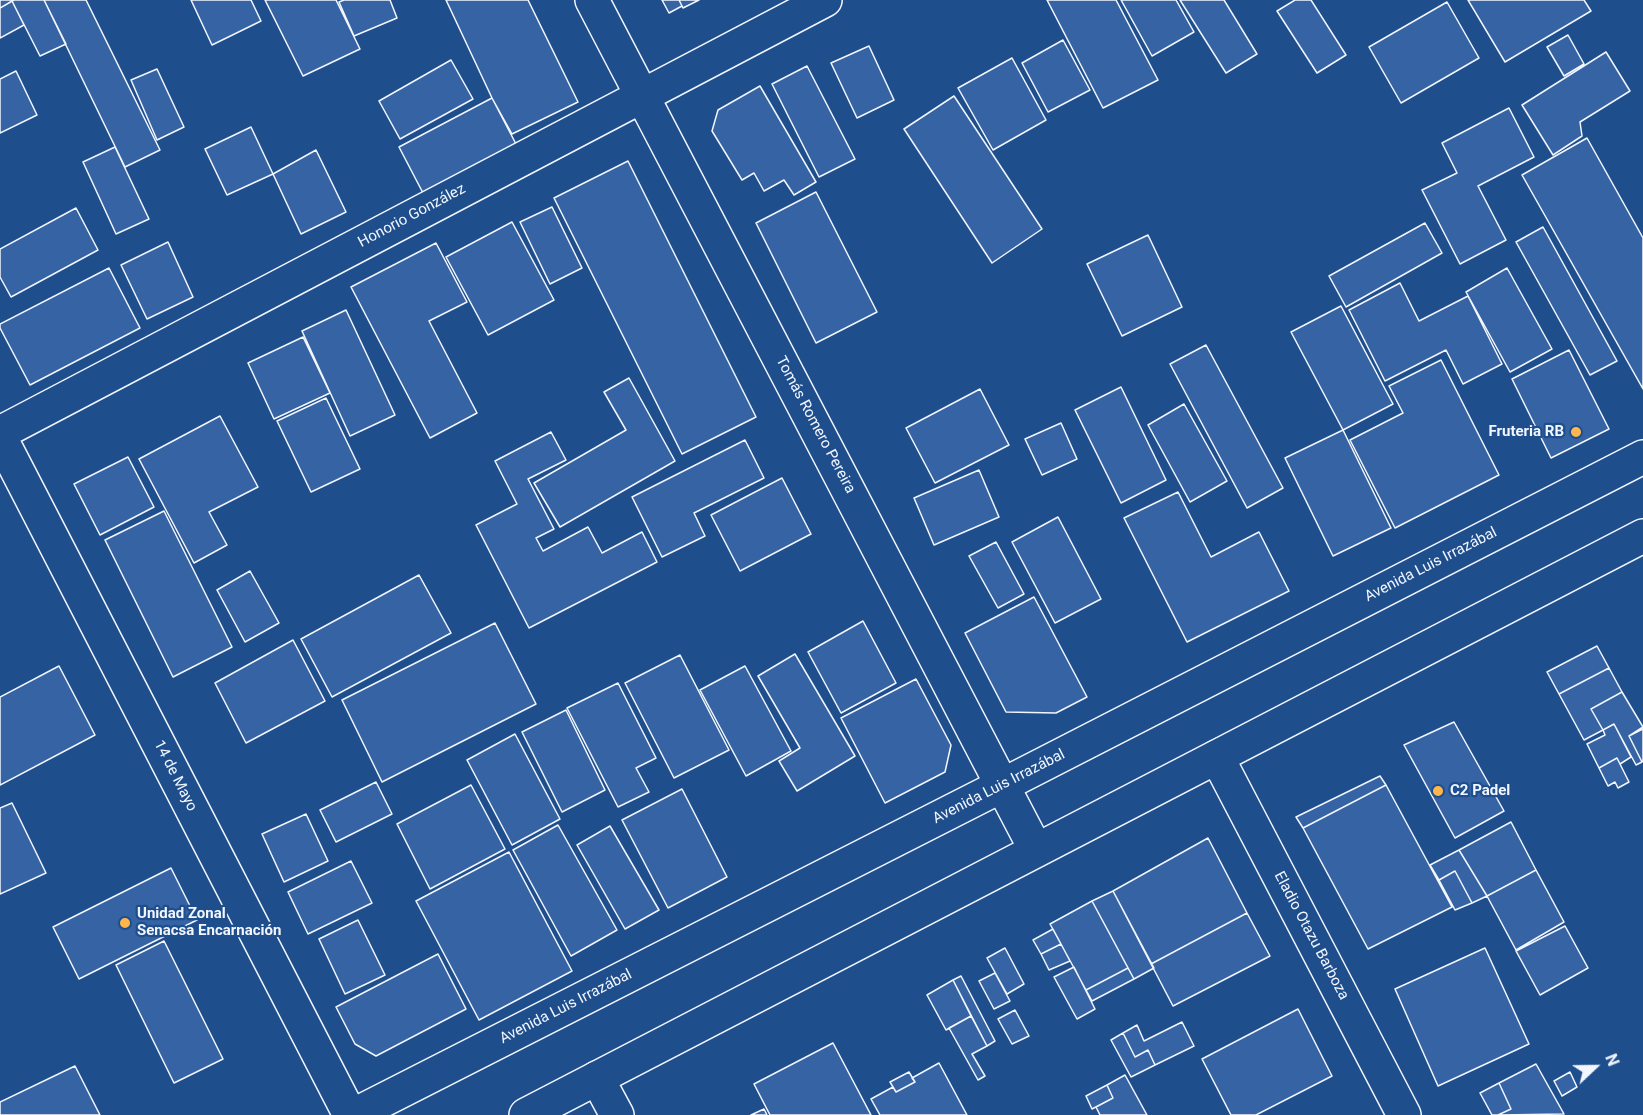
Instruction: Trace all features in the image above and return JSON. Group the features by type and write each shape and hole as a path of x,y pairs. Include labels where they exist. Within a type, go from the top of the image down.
{"main road":[{"name":"Tomás Romero Pereira","path":"592,0 1036,850"},
{"name":"Honorio González","path":"0,432 825,0"},
{"name":"14 de Mayo","path":"0,437 352,1115"},
{"name":"Avenida Luis Irrazábal","path":"352,1115 1643,457"},
{"path":"526,1115 1643,536"},
{"name":"Eladio Otazu Barboza","path":"1217,757 1404,1115"},
{"path":"597,1078 617,1115"}],"building":[{"path":"0,0 14,0 0,8"},
{"path":"44,0 66,44 40,56 12,1"},
{"path":"44,0 86,0 160,150 125,167"},
{"path":"191,0 251,0 261,21 212,45"},
{"path":"265,0 336,0 360,49 303,76"},
{"path":"344,0 390,0 397,18 354,36 339,2"},
{"path":"446,0 528,0 578,102 512,134 492,98"},
{"path":"662,0 679,0 682,6 669,13"},
{"path":"679,0 699,0 683,8"},
{"path":"1047,0 1116,0 1158,80 1103,108"},
{"path":"1121,0 1176,0 1194,32 1152,56"},
{"path":"1180,0 1224,0 1257,54 1226,73"},
{"path":"1295,0 1311,0 1346,55 1317,73 1277,11"},
{"path":"1468,0 1584,0 1591,11 1505,62"},
{"path":"12,1 24,25 0,38 0,8"},
{"path":"1447,2 1479,58 1401,103 1369,47"},
{"path":"1568,35 1584,64 1564,76 1547,47"},
{"path":"1063,40 1090,90 1048,112 1022,63"},
{"path":"869,46 894,100 857,118 831,63"},
{"path":"1606,52 1630,91 1580,122 1582,136 1553,155 1522,105"},
{"path":"1012,58 1046,120 993,150 958,88"},
{"path":"451,60 473,99 400,139 379,101"},
{"path":"807,66 855,159 819,177 772,84"},
{"path":"157,69 184,127 157,140 131,80"},
{"path":"16,71 37,115 0,133 0,79"},
{"path":"760,86 816,182 794,195 784,180 764,191 754,173 742,180 712,131 718,110"},
{"path":"954,96 1042,229 992,263 904,129"},
{"path":"492,98 516,144 423,193 399,147"},
{"path":"1509,108 1534,157 1478,186 1506,240 1460,264 1422,190 1457,173 1442,143"},
{"path":"251,127 273,174 227,195 205,149"},
{"path":"1587,138 1643,238 1643,389 1522,175"},
{"path":"115,147 149,219 116,234 83,162"},
{"path":"316,150 346,212 301,234 273,174"},
{"path":"628,161 756,417 682,454 554,198"},
{"path":"816,192 877,312 816,343 756,223"},
{"path":"552,207 582,268 550,284 520,222"},
{"path":"76,208 98,250 11,297 0,277 0,249"},
{"path":"512,222 554,300 488,335 446,257"},
{"path":"1425,223 1442,253 1346,307 1329,276"},
{"path":"1543,227 1617,361 1590,375 1516,242"},
{"path":"1148,235 1182,307 1122,336 1087,264"},
{"path":"168,242 193,297 147,319 121,265"},
{"path":"436,243 467,302 429,321 477,413 430,438 351,287"},
{"path":"109,268 140,328 30,385 0,324"},
{"path":"1507,268 1552,349 1510,372 1466,292"},
{"path":"1400,283 1419,321 1468,296 1502,364 1463,384 1446,350 1385,381 1349,310"},
{"path":"1341,306 1393,404 1343,430 1291,332"},
{"path":"346,310 395,415 350,436 302,331"},
{"path":"303,337 330,393 274,419 248,363"},
{"path":"1206,345 1283,488 1247,508 1170,364"},
{"path":"1569,350 1609,429 1551,458 1512,379"},
{"path":"1441,360 1499,475 1395,528 1350,440 1403,413 1389,386"},
{"path":"629,378 675,461 560,527 534,483 626,430 604,392"},
{"path":"1121,387 1166,480 1121,503 1075,410"},
{"path":"980,389 1009,445 935,483 906,428"},
{"path":"326,398 360,469 311,492 277,421"},
{"path":"1184,404 1227,481 1190,502 1148,425"},
{"path":"220,416 258,487 209,512 227,545 194,563 139,459"},
{"path":"1061,423 1077,459 1042,475 1025,439"},
{"path":"1343,430 1391,528 1333,556 1285,458"},
{"path":"551,432 566,460 528,479 554,529 536,538 543,551 588,527 602,553 642,532 657,562 529,628 476,525 517,504 495,461"},
{"path":"745,440 764,478 694,513 705,536 662,557 632,497"},
{"path":"128,457 154,507 100,535 74,484"},
{"path":"979,470 999,517 934,545 914,498"},
{"path":"782,478 811,534 740,571 711,515"},
{"path":"1178,492 1211,557 1259,532 1289,591 1187,642 1124,518"},
{"path":"164,511 232,647 173,677 105,540"},
{"path":"1058,517 1101,599 1055,623 1012,542"},
{"path":"996,542 1024,594 998,608 969,556"},
{"path":"250,571 279,623 245,642 217,590"},
{"path":"419,575 451,633 332,697 301,639"},
{"path":"1034,597 1087,697 1056,713 1006,712 965,633"},
{"path":"863,621 896,683 841,713 808,652"},
{"path":"495,623 536,704 382,782 342,700"},
{"path":"293,640 325,701 246,743 215,683"},
{"path":"1597,646 1609,668 1559,694 1547,672"},
{"path":"795,654 855,756 797,791 779,761 800,748 758,676"},
{"path":"680,655 729,750 674,778 625,683"},
{"path":"59,666 95,735 0,785 0,697"},
{"path":"745,666 791,751 746,776 700,690"},
{"path":"1609,668 1622,692 1591,709 1603,730 1584,740 1559,694"},
{"path":"916,679 951,745 945,772 885,803 841,718"},
{"path":"618,683 656,758 636,768 649,792 618,807 567,708"},
{"path":"1622,692 1643,727 1629,736 1642,762 1636,765 1614,724 1603,730 1591,709"},
{"path":"566,710 605,790 562,812 522,732"},
{"path":"1454,722 1504,811 1455,838 1404,745"},
{"path":"1614,724 1631,757 1620,764 1617,758 1599,768 1587,744 1605,735 1603,730"},
{"path":"1643,729 1643,761 1642,762 1629,736"},
{"path":"515,734 560,819 512,845 467,760"},
{"path":"1617,758 1629,782 1618,788 1615,782 1608,786 1599,768"},
{"path":"1380,776 1386,785 1303,828 1296,817"},
{"path":"376,782 392,814 336,842 320,810"},
{"path":"471,785 505,849 430,889 397,824"},
{"path":"1386,785 1452,907 1368,949 1303,828"},
{"path":"682,789 727,877 668,908 622,820"},
{"path":"12,803 46,873 0,894 0,808"},
{"path":"306,814 328,861 284,882 262,834"},
{"path":"1511,822 1536,870 1487,896 1459,850"},
{"path":"558,825 617,930 571,956 513,850"},
{"path":"610,826 659,910 625,929 577,845"},
{"path":"1208,838 1247,913 1151,964 1113,891"},
{"path":"1459,850 1487,896 1472,903 1455,871 1439,880 1430,865"},
{"path":"509,852 572,971 479,1020 416,901"},
{"path":"351,861 372,903 308,934 288,892"},
{"name":"Unidad Zonal Senacsa Encarnación","path":"171,868 197,920 79,979 53,927"},
{"path":"1536,870 1564,922 1516,950 1487,896"},
{"path":"1455,871 1472,903 1455,910 1439,880"},
{"path":"1113,891 1154,968 1134,979 1092,901"},
{"path":"1092,901 1128,968 1086,990 1050,924"},
{"path":"1247,913 1270,956 1173,1006 1151,964"},
{"path":"358,920 385,975 345,994 319,939"},
{"path":"1565,926 1588,968 1540,995 1516,951"},
{"path":"1053,929 1061,944 1041,954 1033,940"},
{"path":"164,941 223,1059 174,1083 116,965"},
{"path":"1061,944 1070,961 1049,970 1041,954"},
{"path":"1005,948 1024,984 1007,994 987,958"},
{"path":"1485,948 1529,1044 1438,1086 1395,989"},
{"path":"438,954 466,1009 376,1056 355,1044 336,1007"},
{"path":"1074,967 1095,1009 1077,1019 1054,977"},
{"path":"1128,968 1134,979 1092,1001 1086,990"},
{"path":"995,973 1010,1001 994,1009 979,981"},
{"path":"961,976 995,1041 987,1046 953,980"},
{"path":"953,980 971,1016 946,1030 927,995"},
{"path":"1298,1009 1332,1076 1256,1115 1231,1115 1202,1059"},
{"path":"1015,1010 1029,1036 1012,1044 998,1019"},
{"path":"971,1016 987,1046 972,1054 985,1076 978,1080 949,1028"},
{"path":"1182,1022 1194,1046 1155,1065 1148,1050 1135,1057 1123,1033 1137,1025 1144,1041"},
{"path":"1123,1033 1135,1057 1148,1050 1155,1065 1131,1077 1111,1040"},
{"path":"833,1043 871,1115 770,1115 754,1084"},
{"path":"939,1063 967,1115 880,1115 871,1099 893,1087 896,1092 915,1082 912,1078"},
{"path":"1536,1064 1564,1114 1498,1115 1511,1109 1499,1083"},
{"path":"75,1066 100,1115 0,1115 0,1102"},
{"path":"909,1072 915,1082 896,1092 890,1082"},
{"path":"1570,1072 1577,1087 1562,1096 1554,1081"},
{"path":"1125,1075 1147,1115 1100,1115 1096,1107 1113,1098 1107,1085"},
{"path":"1499,1083 1511,1109 1498,1115 1492,1115 1480,1093"},
{"path":"1107,1085 1113,1098 1092,1109 1086,1096"},
{"path":"764,1109 767,1115 751,1115"}],"place":[{"name":"Fruteria RB","path":"1576,432"},
{"name":"C2 Padel","path":"1438,791"},
{"name":"Unidad Zonal Senacsa Encarnación","path":"125,923"}]}
